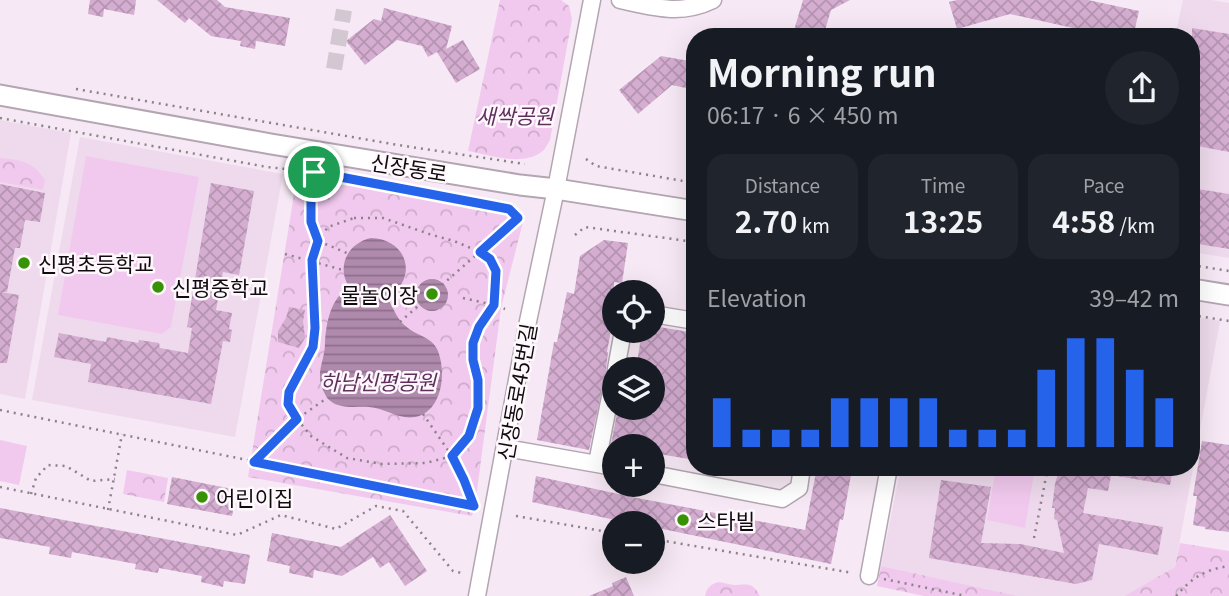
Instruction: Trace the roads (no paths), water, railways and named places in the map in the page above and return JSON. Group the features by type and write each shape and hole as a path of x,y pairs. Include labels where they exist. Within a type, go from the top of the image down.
{"main road":[{"name":"신장동로","path":"0,95 271,144 686,210"},
{"path":"1200,290 1229,295"}],"street":[{"name":"신장동로45번길","path":"477,596 592,0"},
{"path":"620,0 667,10 713,0"},
{"path":"665,316 686,320"},
{"path":"597,463 605,420"},
{"path":"506,448 602,464"},
{"path":"665,476 782,499 799,488 801,476"},
{"path":"869,576 887,476"}],"tunnel":[{"path":"334,69 344,10"}],"place":[{"name":"신평초등학교","path":"24,263"},
{"name":"신평중학교","path":"158,287"},
{"name":"물놀이장","path":"432,294"},
{"name":"어린이집","path":"202,497"},
{"name":"스타빌","path":"683,520"}],"park label":[{"name":"새싹공원","path":"515,115"},
{"name":"하남신평공원","path":"378,381"}]}
